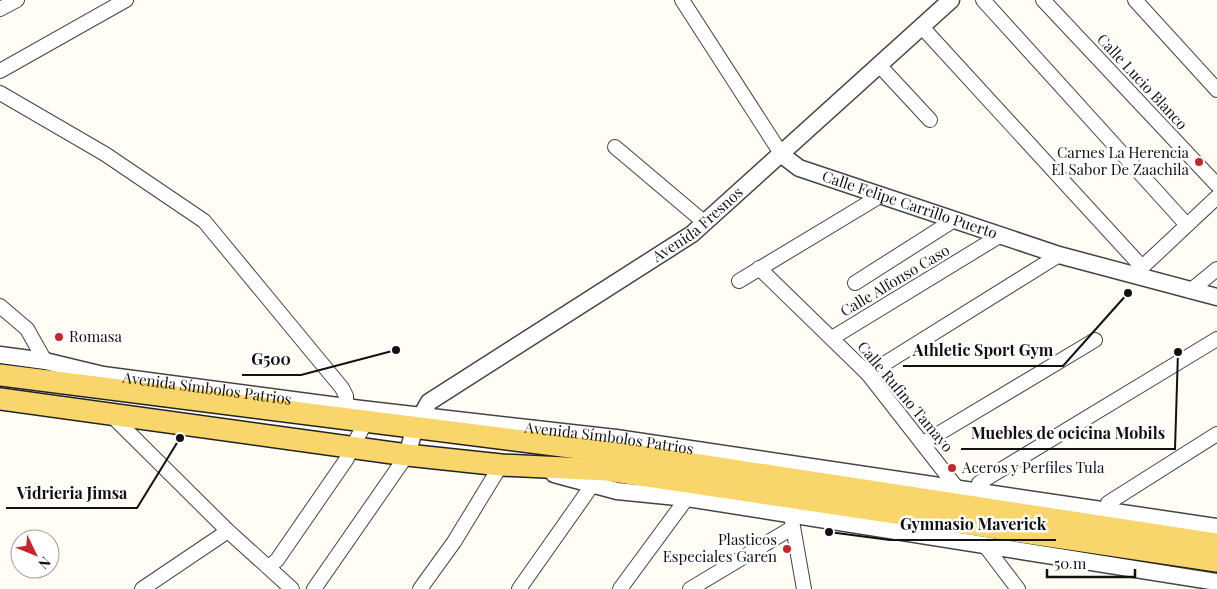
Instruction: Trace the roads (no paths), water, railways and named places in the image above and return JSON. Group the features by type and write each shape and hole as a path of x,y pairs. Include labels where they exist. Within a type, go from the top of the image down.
{"main road":[{"name":"Avenida Símbolos Patrios","path":"0,375 366,421 418,421 1217,544"},
{"path":"0,399 112,416 406,455 501,465 607,470 1217,561"},
{"path":"616,438 641,456"}],"street":[{"path":"0,9 16,0"},
{"path":"0,71 126,0"},
{"name":"Calle Felipe Carrillo Puerto","path":"682,0 782,155 799,168 1059,254 1139,271 1190,291 1217,297"},
{"name":"Avenida Fresnos","path":"418,421 429,402 440,394 692,234 782,155 951,0"},
{"path":"983,0 1186,224"},
{"name":"Calle Lucio Blanco","path":"1043,0 1217,185"},
{"path":"1135,0 1217,90"},
{"path":"921,26 1139,271 1186,224 1217,197"},
{"path":"879,65 930,120"},
{"path":"0,93 105,154 204,221 342,388 346,396 346,407"},
{"path":"615,147 704,223"},
{"path":"740,282 759,268 880,196"},
{"path":"855,283 954,220"},
{"name":"Calle Alfonso Caso","path":"832,338 1001,235"},
{"path":"868,374 1059,254"},
{"name":"Calle Rufino Tamayo","path":"759,268 868,374 923,442 957,488"},
{"path":"1190,291 1217,268"},
{"path":"0,306 27,329 45,361"},
{"path":"978,490 979,483 1217,339"},
{"path":"923,442 1096,340"},
{"name":"Avenida Símbolos Patrios","path":"0,355 45,361 103,375 346,407 418,421 441,417 616,438 1107,509 1217,527"},
{"path":"112,416 228,531 292,589"},
{"path":"269,568 314,506 352,447 366,421"},
{"path":"314,589 406,455 418,421"},
{"path":"1107,509 1108,503 1217,434"},
{"path":"420,589 454,542 501,465"},
{"path":"526,466 617,491 687,498 792,521 986,547 1217,582"},
{"path":"519,589 593,484"},
{"path":"620,589 687,498"},
{"path":"690,589 792,521"},
{"path":"792,521 804,589"},
{"path":"142,589 228,531"},
{"path":"986,547 1018,589"}],"place":[{"name":"Carnes La Herencia El Sabor De Zaachila","path":"1199,162"},
{"name":"Athletic Sport Gym","path":"1128,293"},
{"name":"Romasa","path":"59,337"},
{"name":"G500","path":"396,350"},
{"name":"Muebles de ocicina Mobils","path":"1178,352"},
{"name":"Vidrieria Jimsa","path":"180,438"},
{"name":"Aceros y Perfiles Tula","path":"952,468"},
{"name":"Gymnasio Maverick","path":"829,532"},
{"name":"Plasticos Especiales Garen","path":"787,549"}]}
